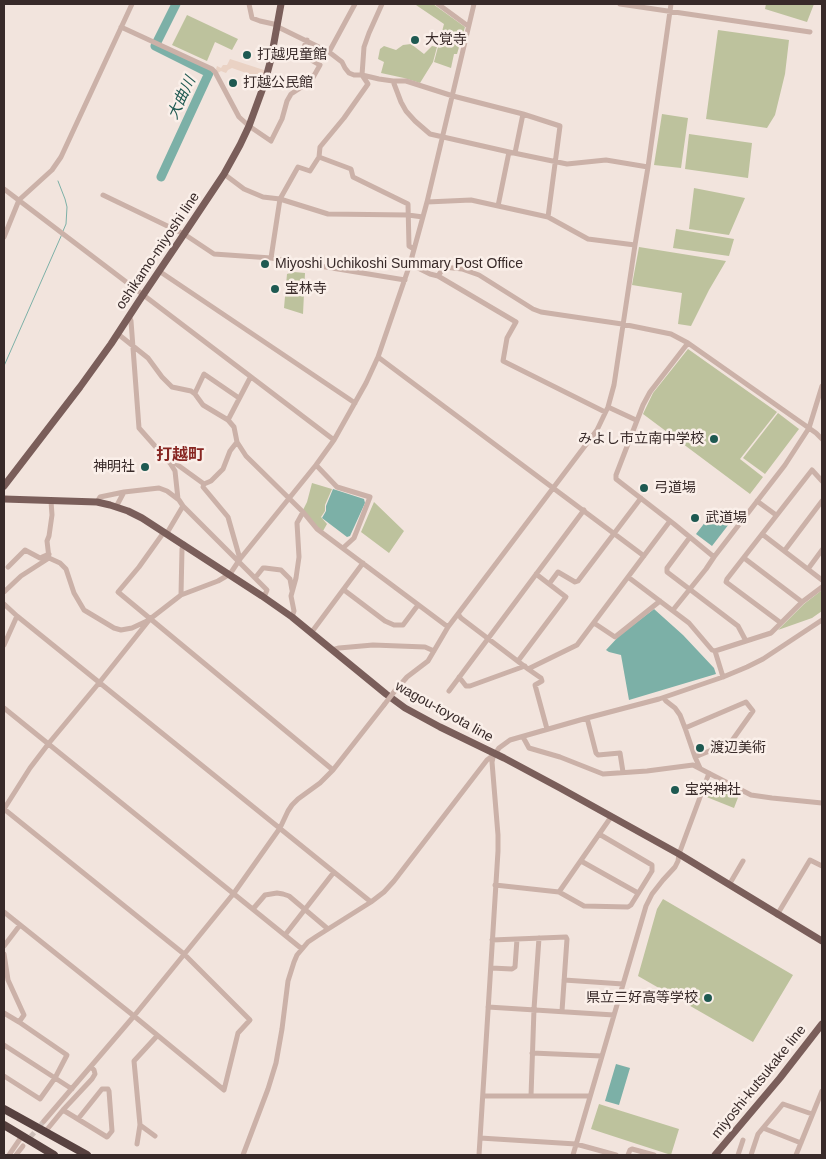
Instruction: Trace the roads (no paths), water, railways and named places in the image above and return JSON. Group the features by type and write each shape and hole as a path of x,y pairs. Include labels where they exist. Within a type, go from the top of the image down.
{"highway":[{"path":"4,1109 87,1155"},
{"path":"4,1125 54,1155"}],"main road":[{"name":"oshikamo-miyoshi line","path":"4,486 118,334 224,174 240,146 258,102 271,59 281,4"},
{"name":"wagou-toyota line","path":"4,499 97,502 128,511 184,544 264,597 292,617 405,708 560,788 679,854 822,942"},
{"name":"miyoshi-kutsukake line","path":"715,1155 785,1072 822,1024"}],"street":[{"path":"4,237 19,200 52,170 62,157 132,4"},
{"path":"249,4 252,18 278,26 329,52 354,75 406,81 560,126 548,217"},
{"path":"329,52 355,4"},
{"path":"271,258 280,199 298,167 310,171 319,157 320,147 344,118 368,84 362,75 364,47 382,4"},
{"path":"438,4 468,26"},
{"path":"8,567 24,550 40,558 49,556 66,569 74,593 84,610 106,624 121,630 132,628 150,619 181,595 218,581 230,574 334,440 378,357 410,264 423,217 474,4"},
{"path":"620,4 810,32"},
{"path":"44,1121 134,1016 234,893 280,828 292,805 333,770 407,677 428,661 448,627 597,430 614,385 671,4"},
{"path":"122,27 212,69 239,117 271,141 291,94 311,80 320,66 301,54 307,40"},
{"path":"393,81 406,111 430,134 567,164 606,160 648,167"},
{"path":"498,206 523,114"},
{"path":"319,157 351,169 353,177 408,204 409,246 414,249"},
{"path":"224,174 244,189 263,197 280,199 328,214 408,215 423,217"},
{"path":"4,189 250,378 334,440"},
{"path":"103,195 184,234 214,254 271,258 404,280"},
{"path":"427,202 471,200 548,217 588,239 635,245"},
{"path":"410,264 438,276 516,322 507,338 503,361 606,409 636,420"},
{"path":"438,276 444,268 462,270 478,275 542,312 622,324 671,334 688,343 822,439"},
{"path":"159,271 355,403"},
{"path":"129,316 131,321 139,428 170,463 174,471 179,500"},
{"path":"118,334 148,358 172,387 195,393 202,405 228,420 234,427 237,442 250,460 303,512 317,529 448,627"},
{"path":"688,343 650,392 643,405 616,479 714,557"},
{"path":"378,357 644,556"},
{"path":"195,393 204,374 239,398"},
{"path":"228,420 250,378"},
{"path":"674,610 785,465 809,428 822,386"},
{"path":"204,484 211,481 222,468 230,451 237,442"},
{"path":"170,463 175,463 204,484 203,487 228,517 239,560"},
{"path":"316,465 337,487 370,497 354,538 343,548"},
{"path":"781,623 726,582 812,470 822,481"},
{"path":"97,502 100,498 124,492 159,488 167,490 267,590 264,597"},
{"path":"116,507 124,492"},
{"path":"171,494 177,492"},
{"path":"549,584 558,572 575,582 578,581 640,498"},
{"path":"49,556 47,542 52,515 51,501"},
{"path":"758,501 776,515"},
{"path":"784,550 822,501"},
{"path":"183,506 118,592 333,770"},
{"path":"449,691 584,510"},
{"path":"292,617 294,611 291,600 292,590 299,557 297,523 303,512"},
{"path":"459,677 466,686 470,686 526,667 577,644 670,521"},
{"path":"762,534 822,580"},
{"path":"690,537 666,570 738,626 746,641"},
{"path":"181,595 182,549 184,544"},
{"path":"808,569 822,550"},
{"path":"4,592 21,576 49,556"},
{"path":"744,558 802,602"},
{"path":"312,633 363,563"},
{"path":"255,578 263,568 282,570 290,579 292,590"},
{"path":"518,661 566,597 536,574"},
{"path":"628,578 674,610 689,623 712,650 715,651 723,677"},
{"path":"715,651 771,633 802,602 822,587"},
{"path":"344,590 386,622 394,625 403,625 418,605"},
{"path":"594,622 615,636 660,601"},
{"path":"4,604 371,902"},
{"path":"458,614 541,678 542,680 535,685 547,729"},
{"path":"4,645 17,616"},
{"path":"4,912 224,1090 238,1033 250,1020 184,954 4,809 30,768 49,743 100,683 150,619"},
{"path":"479,1155 498,835 492,762 495,754 499,748 510,740 664,698 723,677 763,659 822,620"},
{"path":"332,650 373,645 425,647 434,651"},
{"path":"664,698 680,715 700,768"},
{"path":"685,728 742,703 746,702 753,711 731,742 695,757"},
{"path":"4,708 302,949"},
{"path":"587,718 596,753 598,755 620,753 623,772"},
{"path":"523,737 529,748 560,757 603,774 692,765 751,795 822,803"},
{"path":"243,1155 276,1063 288,981 294,962 302,949 308,942 384,892 487,760 495,754"},
{"path":"573,1155 646,906 652,894 678,861 709,773"},
{"path":"559,892 611,817"},
{"path":"495,885 559,892 584,906 628,907 652,871 652,865 599,834"},
{"path":"777,915 810,860 822,864"},
{"path":"581,861 638,893"},
{"path":"729,885 743,862"},
{"path":"285,935 334,872"},
{"path":"253,909 265,895 278,893 289,896 328,929"},
{"path":"4,946 20,925"},
{"path":"492,940 566,937 562,1011"},
{"path":"531,1096 539,938"},
{"path":"491,968 512,969 515,967 517,940"},
{"path":"4,954 6,979 24,1014 19,1022"},
{"path":"564,980 623,984"},
{"path":"488,1007 614,1014"},
{"path":"4,1013 67,1056 40,1099 4,1076"},
{"path":"138,1144 140,1125 134,1061 157,1036"},
{"path":"4,1045 72,1089"},
{"path":"532,1053 602,1056"},
{"path":"45,1132 94,1076 94,1070 91,1067"},
{"path":"63,1110 107,1137 112,1131 110,1091 102,1089 78,1119"},
{"path":"796,1155 822,1091"},
{"path":"483,1096 590,1096"},
{"path":"750,1155 758,1134 783,1104 812,1114"},
{"path":"140,1125 155,1136"},
{"path":"764,1128 801,1143"},
{"path":"9,1155 22,1136"},
{"path":"480,1138 576,1144 616,1155"},
{"path":"738,1155 743,1140"},
{"path":"16,1155 23,1146"},
{"path":"628,1155 632,1149 654,1155"}],"water":[{"path":"333,489 364,499 365,503 350,536 347,537 322,518"},
{"path":"713,512 729,524 712,546 696,534"},
{"path":"654,609 683,635 714,668 716,674 629,700 621,655 606,650 620,635"},
{"path":"616,1064 630,1068 619,1105 605,1101"}],"waterway":[{"name":"大曲川","path":"161,177 209,73 155,46 176,4"},
{"path":"58,181 67,207 66,224 63,231"},
{"path":"4,366 62,234"}],"tunnel":[{"path":"26,1142 44,1121"}],"place":[{"name":"大覚寺","path":"415,40"},
{"name":"打越児童館","path":"247,55"},
{"name":"打越公民館","path":"233,83"},
{"name":"Miyoshi Uchikoshi Summary Post Office","path":"265,264"},
{"name":"宝林寺","path":"275,289"},
{"name":"みよし市立南中学校","path":"714,439"},
{"name":"神明社","path":"145,467"},
{"name":"弓道場","path":"644,488"},
{"name":"武道場","path":"695,518"},
{"name":"渡辺美術","path":"700,748"},
{"name":"宝栄神社","path":"675,790"},
{"name":"県立三好高等学校","path":"708,998"}],"district":[{"name":"打越町","path":"180,456"}]}
